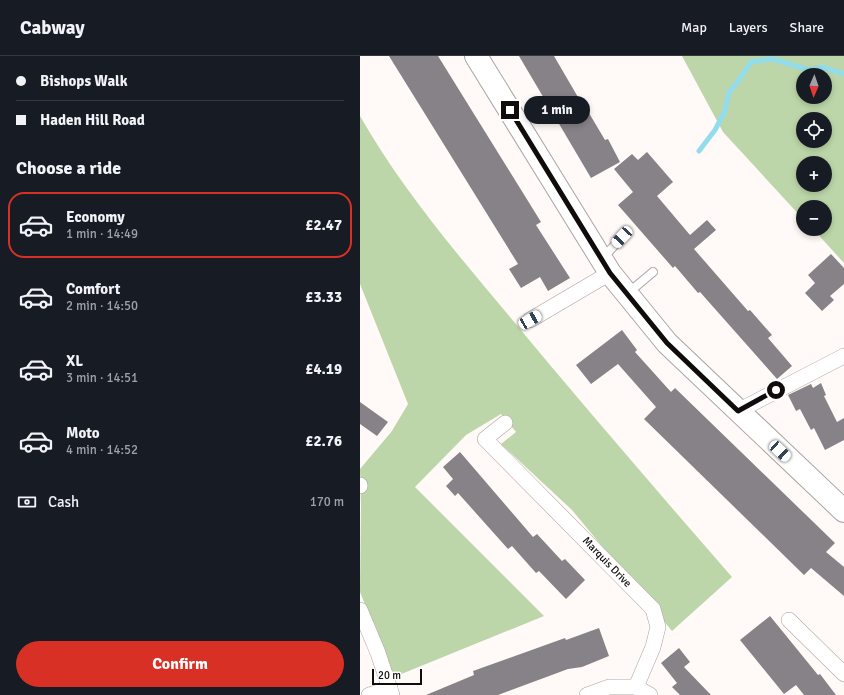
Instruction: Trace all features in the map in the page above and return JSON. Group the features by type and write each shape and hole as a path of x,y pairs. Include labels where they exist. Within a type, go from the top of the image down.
{"main road":[{"path":"476,56 606,266 667,343 844,511"}],"street":[{"path":"530,320 606,266"},
{"path":"738,411 844,356"},
{"name":"Marquis Drive","path":"505,423 485,439 653,609 658,627 653,647 636,687"},
{"path":"360,610 378,653 391,692 368,695"},
{"path":"789,620 844,674"},
{"path":"587,695 609,687 636,687 650,695"}],"lane":[{"path":"606,266 622,237"},
{"path":"630,297 652,272"}],"green space":[{"path":"682,56 844,56 844,263 819,236 832,236 832,200 796,200 796,211 723,132"},
{"path":"360,116 393,169 450,245 648,480 732,577 672,631 572,510 501,444 516,432 501,414 466,435 415,487 544,616 394,677 360,592 360,469 392,431 408,404 360,284"}],"building":[{"path":"389,56 438,56 541,222 536,225 570,278 548,291 540,277 521,288 509,269 518,264"},
{"path":"519,56 554,56 605,140 608,139 620,162 591,178"},
{"path":"647,152 673,182 657,196 690,235 707,220 716,230 694,249 748,311 750,310 772,335 768,338 792,366 777,379 700,292 698,293 675,266 673,268 618,205 633,192 614,169 632,154 638,160"},
{"path":"831,254 844,268 844,284 830,296 834,300 822,311 805,293 815,283 808,275"},
{"path":"622,330 637,350 635,352 671,392 675,388 835,543 826,552 844,567 844,596 811,568 804,575 644,419 656,407 618,364 591,384 576,365"},
{"path":"821,383 826,395 824,396 837,422 844,418 844,440 825,450 814,428 811,430 800,409 796,411 788,395 811,384 813,388"},
{"path":"360,402 388,422 377,436 360,424"},
{"path":"460,452 533,537 537,534 562,561 565,559 585,580 566,599 539,571 536,573 512,546 508,549 458,493 455,496 446,486 453,479 443,467"},
{"path":"770,616 836,695 804,695 796,685 784,694 740,640"},
{"path":"599,628 609,656 582,667 568,669 498,695 426,695 474,675 473,671 565,638 566,640"},
{"path":"679,648 690,662 684,667 711,695 680,695 672,687 677,683 661,663"}],"waterway":[{"path":"699,151 715,130 725,111 729,92 751,62 773,59 809,70 822,67 844,74"}],"route":[{"path":"510,110 610,273 667,343 738,411 776,390"}]}
